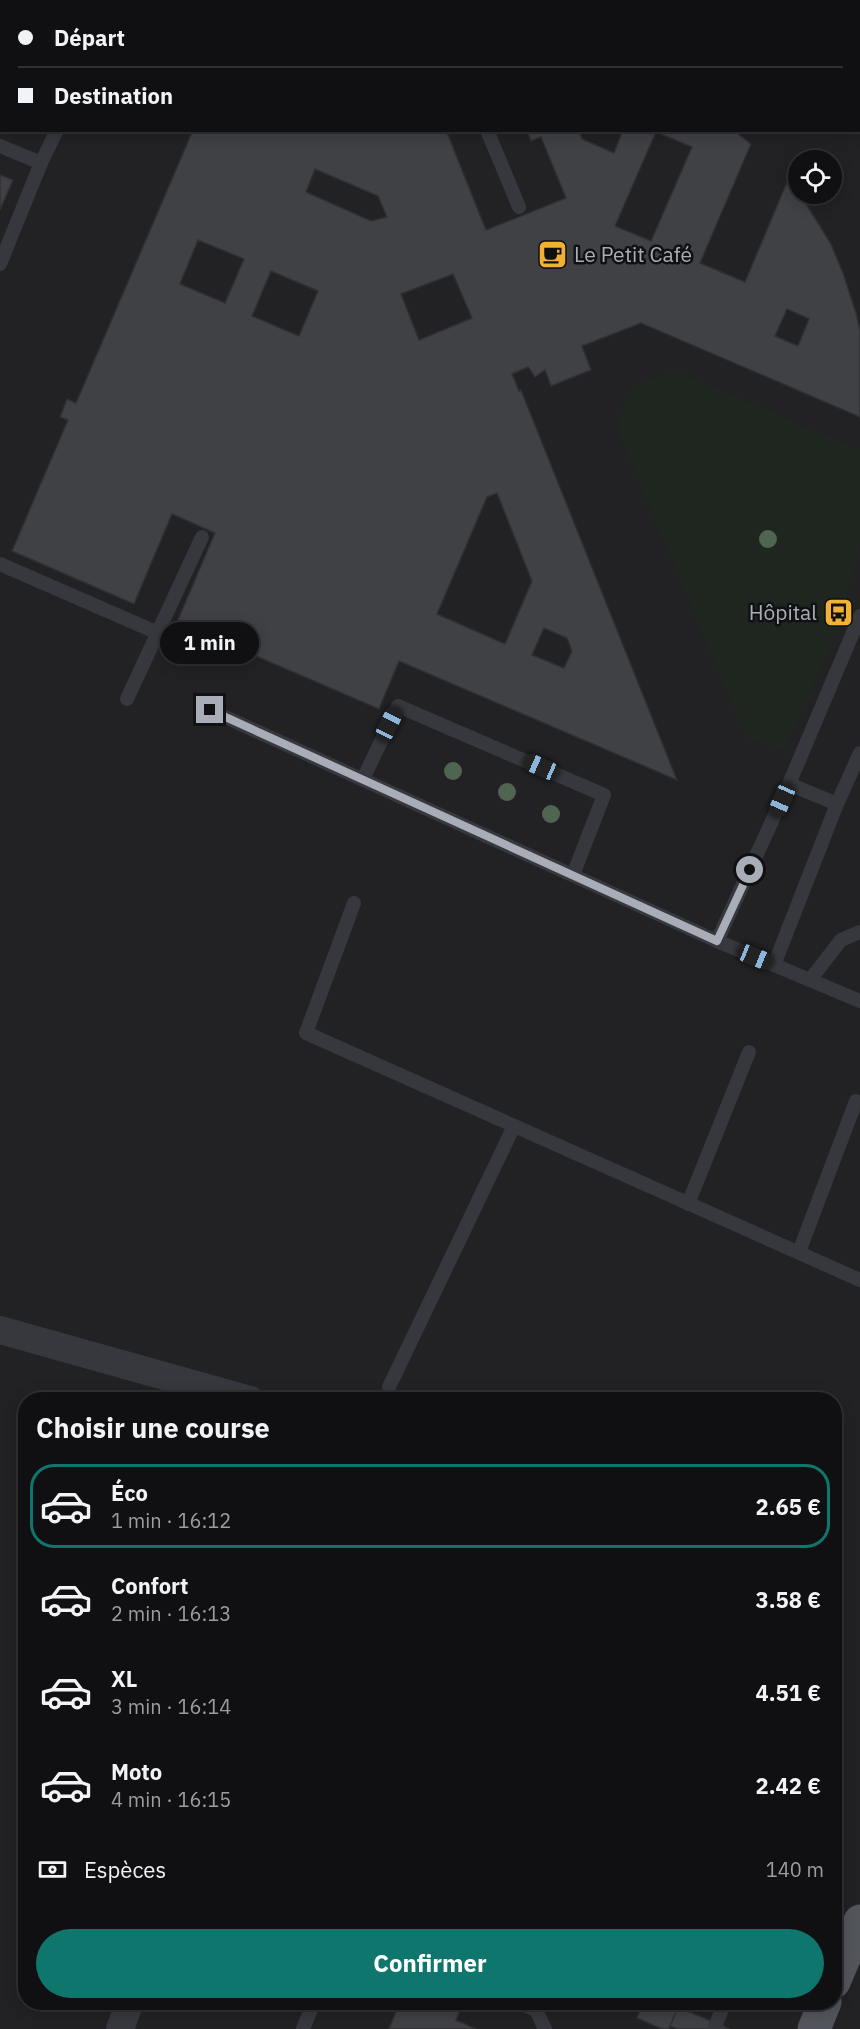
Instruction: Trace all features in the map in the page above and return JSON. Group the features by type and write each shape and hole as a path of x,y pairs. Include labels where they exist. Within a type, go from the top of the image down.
{"main road":[{"path":"842,1957 847,1941"},
{"path":"814,2029 822,2010"}],"street":[{"path":"0,1330 221,1392"},
{"path":"120,2029 127,2010"}],"lane":[{"path":"0,264 52,132"},
{"path":"488,132 519,207"},
{"path":"0,146 41,163"},
{"path":"127,699 202,537"},
{"path":"0,564 158,633"},
{"path":"717,941 789,784 860,616"},
{"path":"363,779 398,706 604,795 573,875"},
{"path":"210,710 717,941 860,1001"},
{"path":"774,965 837,804 860,753"},
{"path":"789,784 837,804"},
{"path":"354,903 306,1033 860,1280"},
{"path":"810,980 841,940 860,932"},
{"path":"688,1204 749,1052"},
{"path":"799,1252 856,1101"},
{"path":"389,1387 514,1126"},
{"path":"303,2029 311,2010"},
{"path":"536,2010 546,2029"},
{"path":"714,2029 721,2010"}],"shaded area":[{"path":"0,132 860,132 860,2029 0,2029"},
{"path":"662,374 683,374 860,450 860,546 837,632 786,747 771,747 746,737 618,431 622,411 630,395 643,383"}],"building":[{"path":"192,132 447,132 486,230 566,198 541,137 531,141 528,132 580,132 582,139 614,153 622,132 656,132 736,132 751,144 700,263 745,282 788,180 788,204 806,204 831,244 843,273 860,331 860,417 641,323 582,346 591,370 551,386 545,370 535,377 528,367 512,374 519,391 521,390 677,780 399,661 379,709 177,622 215,533 172,514 134,604 12,551 68,420 60,417 67,399 76,403","holes":["656,132 692,147 651,241 615,226","315,169 378,196 387,217 371,221 306,192","198,240 244,259 225,303 180,284","271,271 318,291 299,336 252,316","453,274 472,318 419,340 401,294","787,309 809,319 798,346 775,336","497,493 532,581 505,644 437,614 487,497","544,628 567,638 572,651 564,668 532,655"]},
{"path":"0,175 13,180 0,210"},
{"path":"397,2010 460,2010 456,2020 476,2029 389,2029"},
{"path":"640,2010 677,2010 669,2029 662,2029 637,2018"},
{"path":"677,2010 685,2010 730,2029 678,2029 670,2026"}],"place":[{"name":"Le Petit Café","path":"553,255"},
{"name":"Hôpital","path":"838,613"}],"route":[{"path":"210,710 717,941 750,870"}]}
